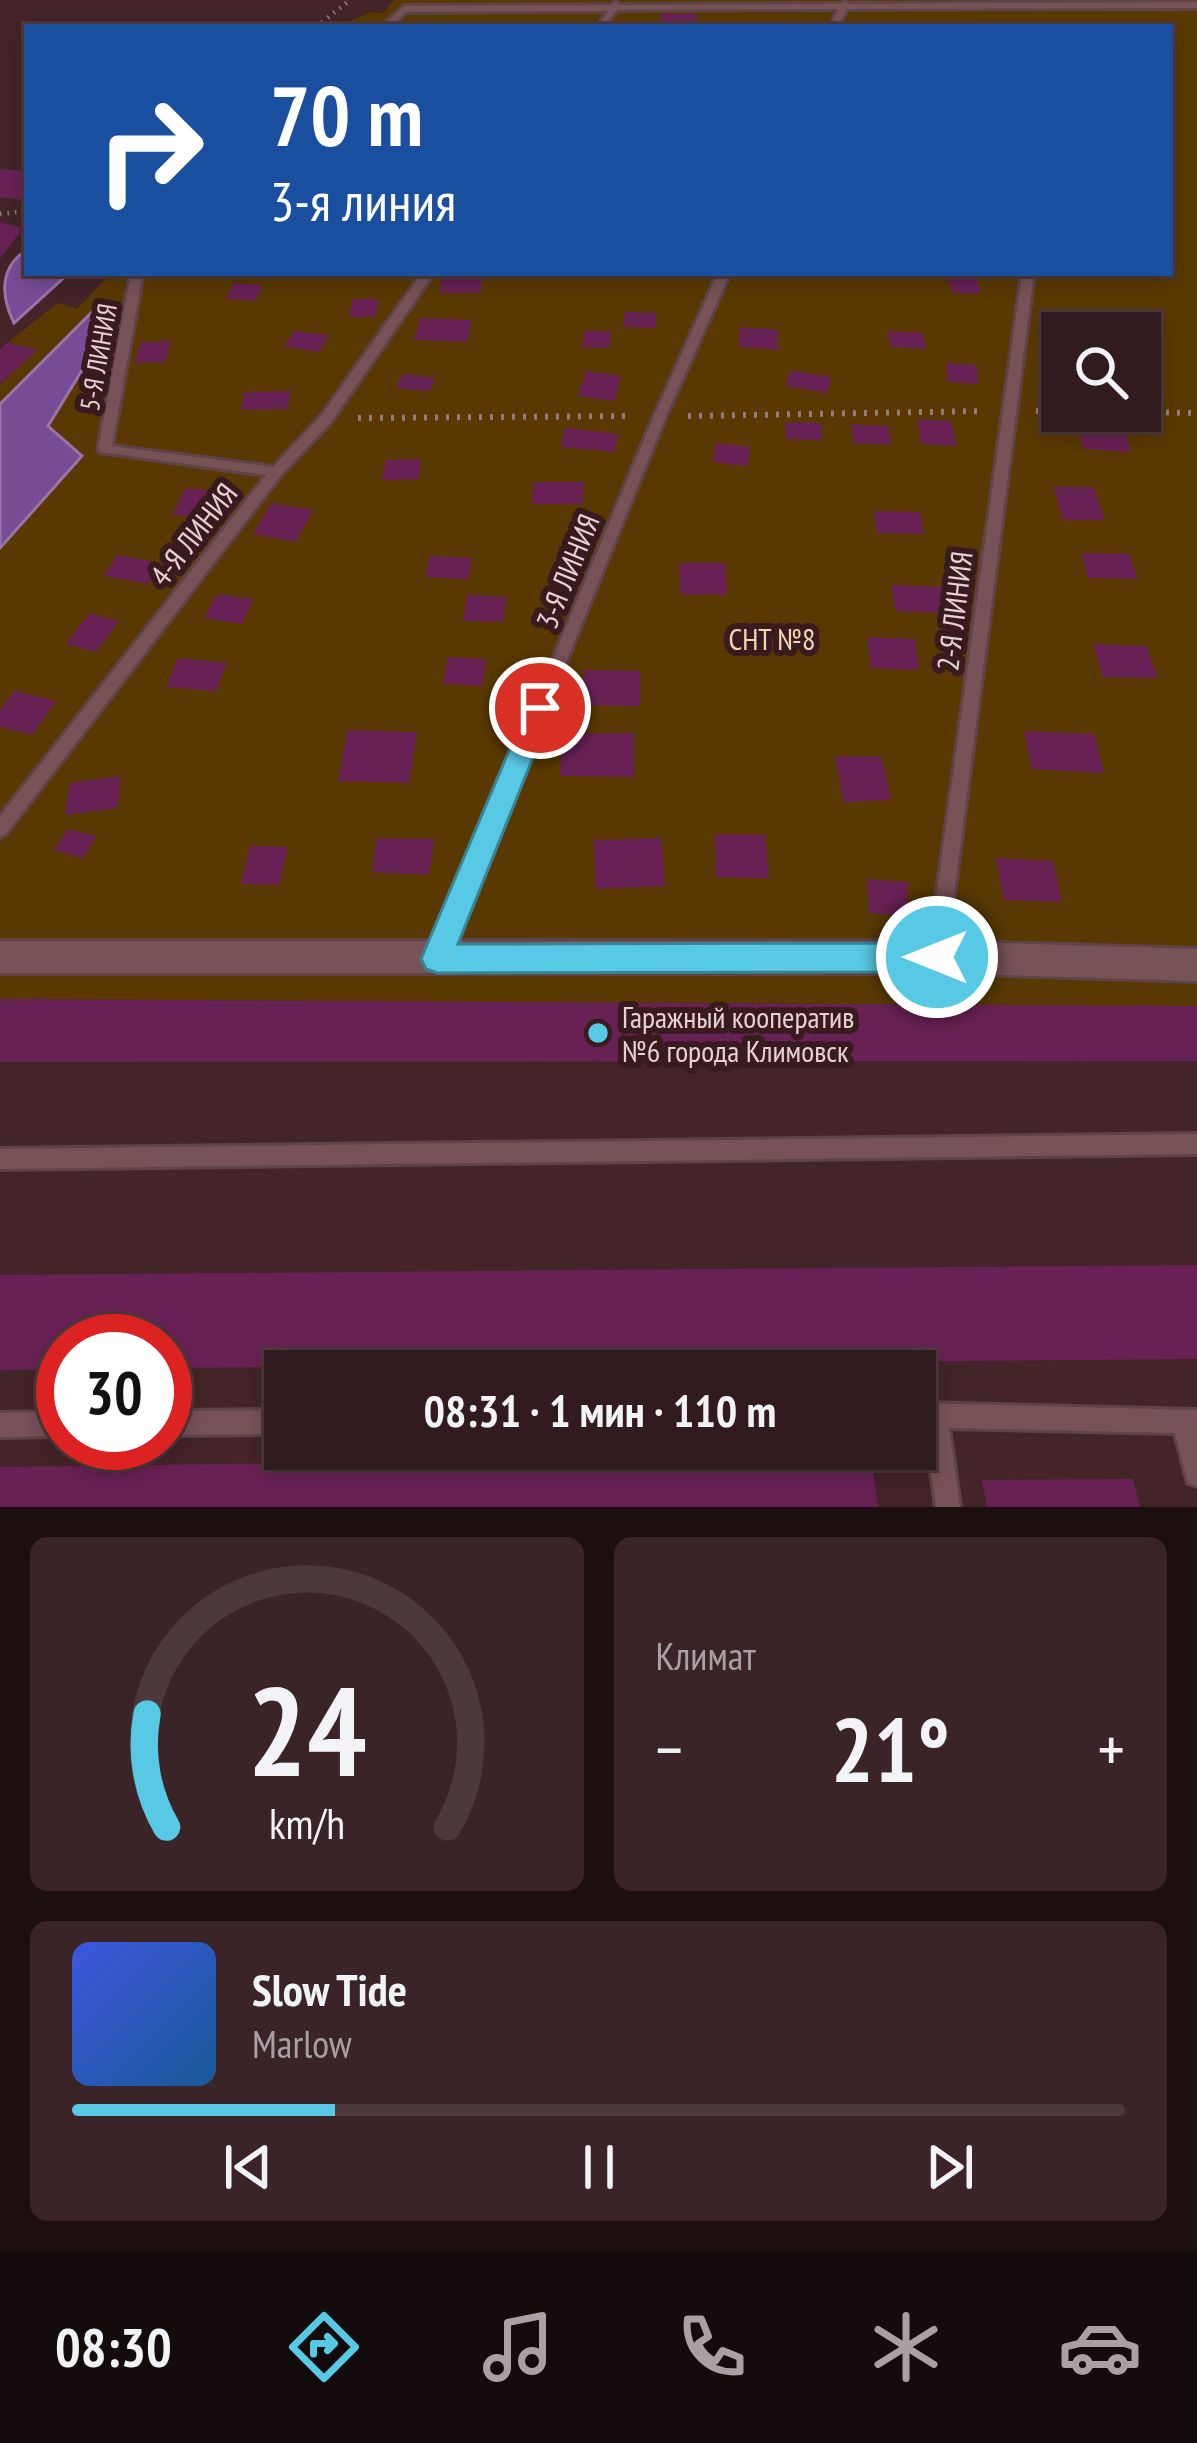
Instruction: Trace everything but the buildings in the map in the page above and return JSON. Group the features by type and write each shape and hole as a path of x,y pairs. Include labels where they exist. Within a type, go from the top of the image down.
{"street":[{"path":"0,957 937,957 1197,965"}],"lane":[{"path":"835,24 844,4"},
{"path":"1066,24 1069,4"},
{"path":"603,24 616,5"},
{"path":"389,24 404,9 1197,5"},
{"name":"5-Я ЛИНИЯ","path":"136,276 106,449 276,472"},
{"name":"4-Я ЛИНИЯ","path":"0,829 276,472 326,418 426,276"},
{"name":"3-Я ЛИНИЯ","path":"437,959 660,416 723,276"},
{"name":"2-Я ЛИНИЯ","path":"937,957 1028,276"},
{"path":"0,1160 1197,1144"},
{"path":"936,1415 1190,1422 1197,1474"},
{"path":"192,1423 264,1422"},
{"path":"0,1425 36,1424"},
{"path":"936,1459 948,1507"}],"path":[{"path":"320,24 350,0"},
{"path":"1161,412 1197,413"}],"green space":[{"name":"СНТ №8","path":"394,0 1197,0 1197,1006 0,999 0,548 82,456 48,427 98,307 0,404 0,384 36,351 8,342 58,303 77,309 108,276 1173,276 1173,24 343,24 371,12 384,13"}],"shaded area":[{"path":"24,252 24,276 66,276 14,323 5,282"},
{"path":"98,306 117,313 48,426 82,456 0,548 0,404"}],"place":[{"name":"Гаражный кооператив №6 города Климовск","path":"598,1033"}],"route":[{"path":"540,708 437,959 937,957"}]}
